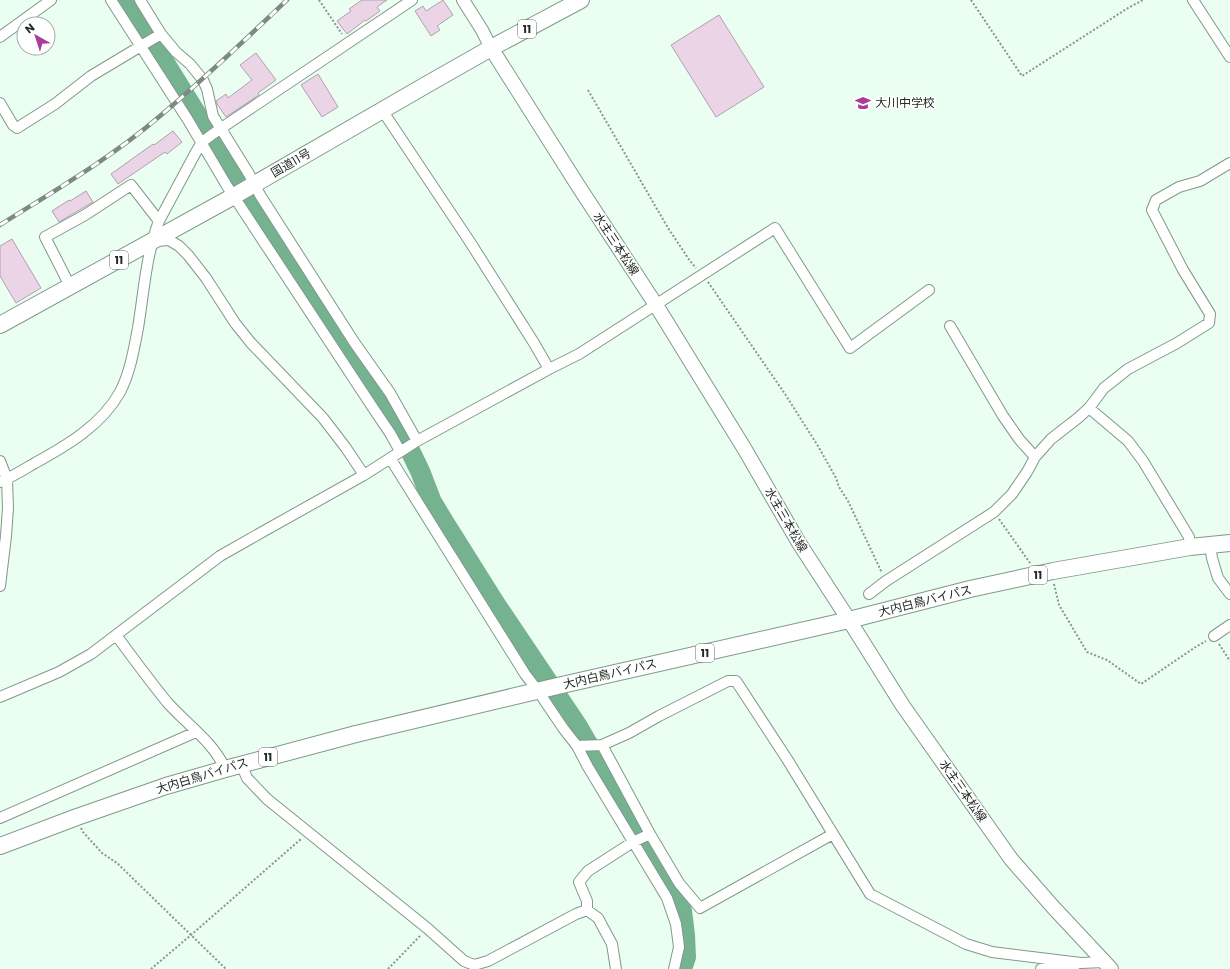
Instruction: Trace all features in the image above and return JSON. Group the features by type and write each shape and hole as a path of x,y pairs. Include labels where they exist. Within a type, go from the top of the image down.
{"highway":[{"name":"国道11号","path":"0,325 236,195 491,48 581,0"},
{"name":"大内白鳥バイパス","path":"0,846 166,786 241,764 356,734 562,685 849,620 970,589 1053,571 1190,547 1230,543"}],"main road":[{"name":"水主三本松線","path":"491,48 573,178 656,305 744,448 799,543 903,706 1011,859 1108,966"}],"street":[{"path":"0,37 51,0"},
{"path":"111,0 139,46 401,450"},
{"path":"140,0 161,34 203,80 207,89 213,116 219,130 252,185 354,342 390,393 416,441"},
{"path":"3,481 65,446 84,432 100,417 119,393 129,369 138,329 149,251 152,241 159,220 202,143 412,0"},
{"path":"463,0 482,30 491,48"},
{"path":"1192,0 1230,57"},
{"path":"0,103 13,125 17,128 55,104 91,76 161,34"},
{"path":"382,110 470,242 549,369"},
{"path":"869,594 886,581 994,512 1012,494 1035,457 1051,439 1089,408 1104,388 1128,369 1177,343 1209,323 1210,314 1183,270 1152,210 1156,200 1179,187 1200,181 1230,163"},
{"path":"70,286 45,237 85,215 131,185 159,220"},
{"path":"0,697 59,672 91,654 220,556 364,475 416,441 579,354 775,228 850,348 929,290"},
{"path":"152,241 169,240 179,246 188,255 206,278 235,323 251,343 323,418 364,475"},
{"path":"950,326 1003,416 1019,439 1035,457"},
{"path":"1089,408 1128,441 1143,461 1188,537 1190,547"},
{"path":"390,458 525,674 541,690 563,728 579,746 588,767 635,841 667,898 676,924 679,947 674,969"},
{"path":"0,461 8,508 0,586"},
{"path":"1210,545 1218,578 1230,594"},
{"path":"1214,636 1230,625"},
{"path":"116,635 142,671 168,703 217,754 225,769"},
{"path":"579,746 600,745 629,733 728,681 736,681 787,759 870,894 966,944 992,952 1108,966"},
{"path":"0,818 196,732"},
{"path":"600,745 649,834 679,883 700,908 833,834"},
{"path":"241,764 247,778 267,799 427,928 464,961 474,965 488,961 576,914 587,910"},
{"path":"587,910 587,901 579,882 588,871 635,841 649,834"},
{"path":"587,910 598,918 612,944 616,969"},
{"path":"1041,969 1068,967 1081,963"}],"path":[{"path":"319,0 344,38"},
{"path":"971,0 1022,76 1128,8 1143,0"},
{"path":"588,90 668,228 690,261 702,274 785,394 818,446 848,501 886,581"},
{"path":"994,512 1038,575"},
{"path":"1053,571 1054,584 1059,606 1086,652 1107,660 1141,684 1214,636 1230,661"},
{"path":"77,817 83,832 102,853 117,863 226,969"},
{"path":"151,969 309,832"},
{"path":"388,969 427,928"}],"building":[{"path":"362,0 387,0 377,7 380,11 347,34 337,21 351,11 349,9"},
{"path":"443,0 453,15 437,26 440,30 431,36 415,11 423,6 426,11"},
{"path":"719,15 764,87 716,117 671,45"},
{"path":"256,53 276,80 258,93 259,95 226,117 216,101 226,94 228,98 252,80 240,65"},
{"path":"318,74 338,107 322,117 301,85"},
{"path":"173,131 182,142 167,154 165,152 118,184 111,174"},
{"path":"86,191 93,202 59,222 52,211"},
{"path":"12,239 41,288 16,303 0,276 0,246"}],"waterway":[{"path":"126,0 253,205 403,436 420,471 432,502 495,603 577,725 672,888 682,911 685,935 686,957 682,969"}],"railway":[{"path":"0,225 82,174 122,146 209,73 287,0"}],"place":[{"name":"大川中学校","path":"863,103"}]}
